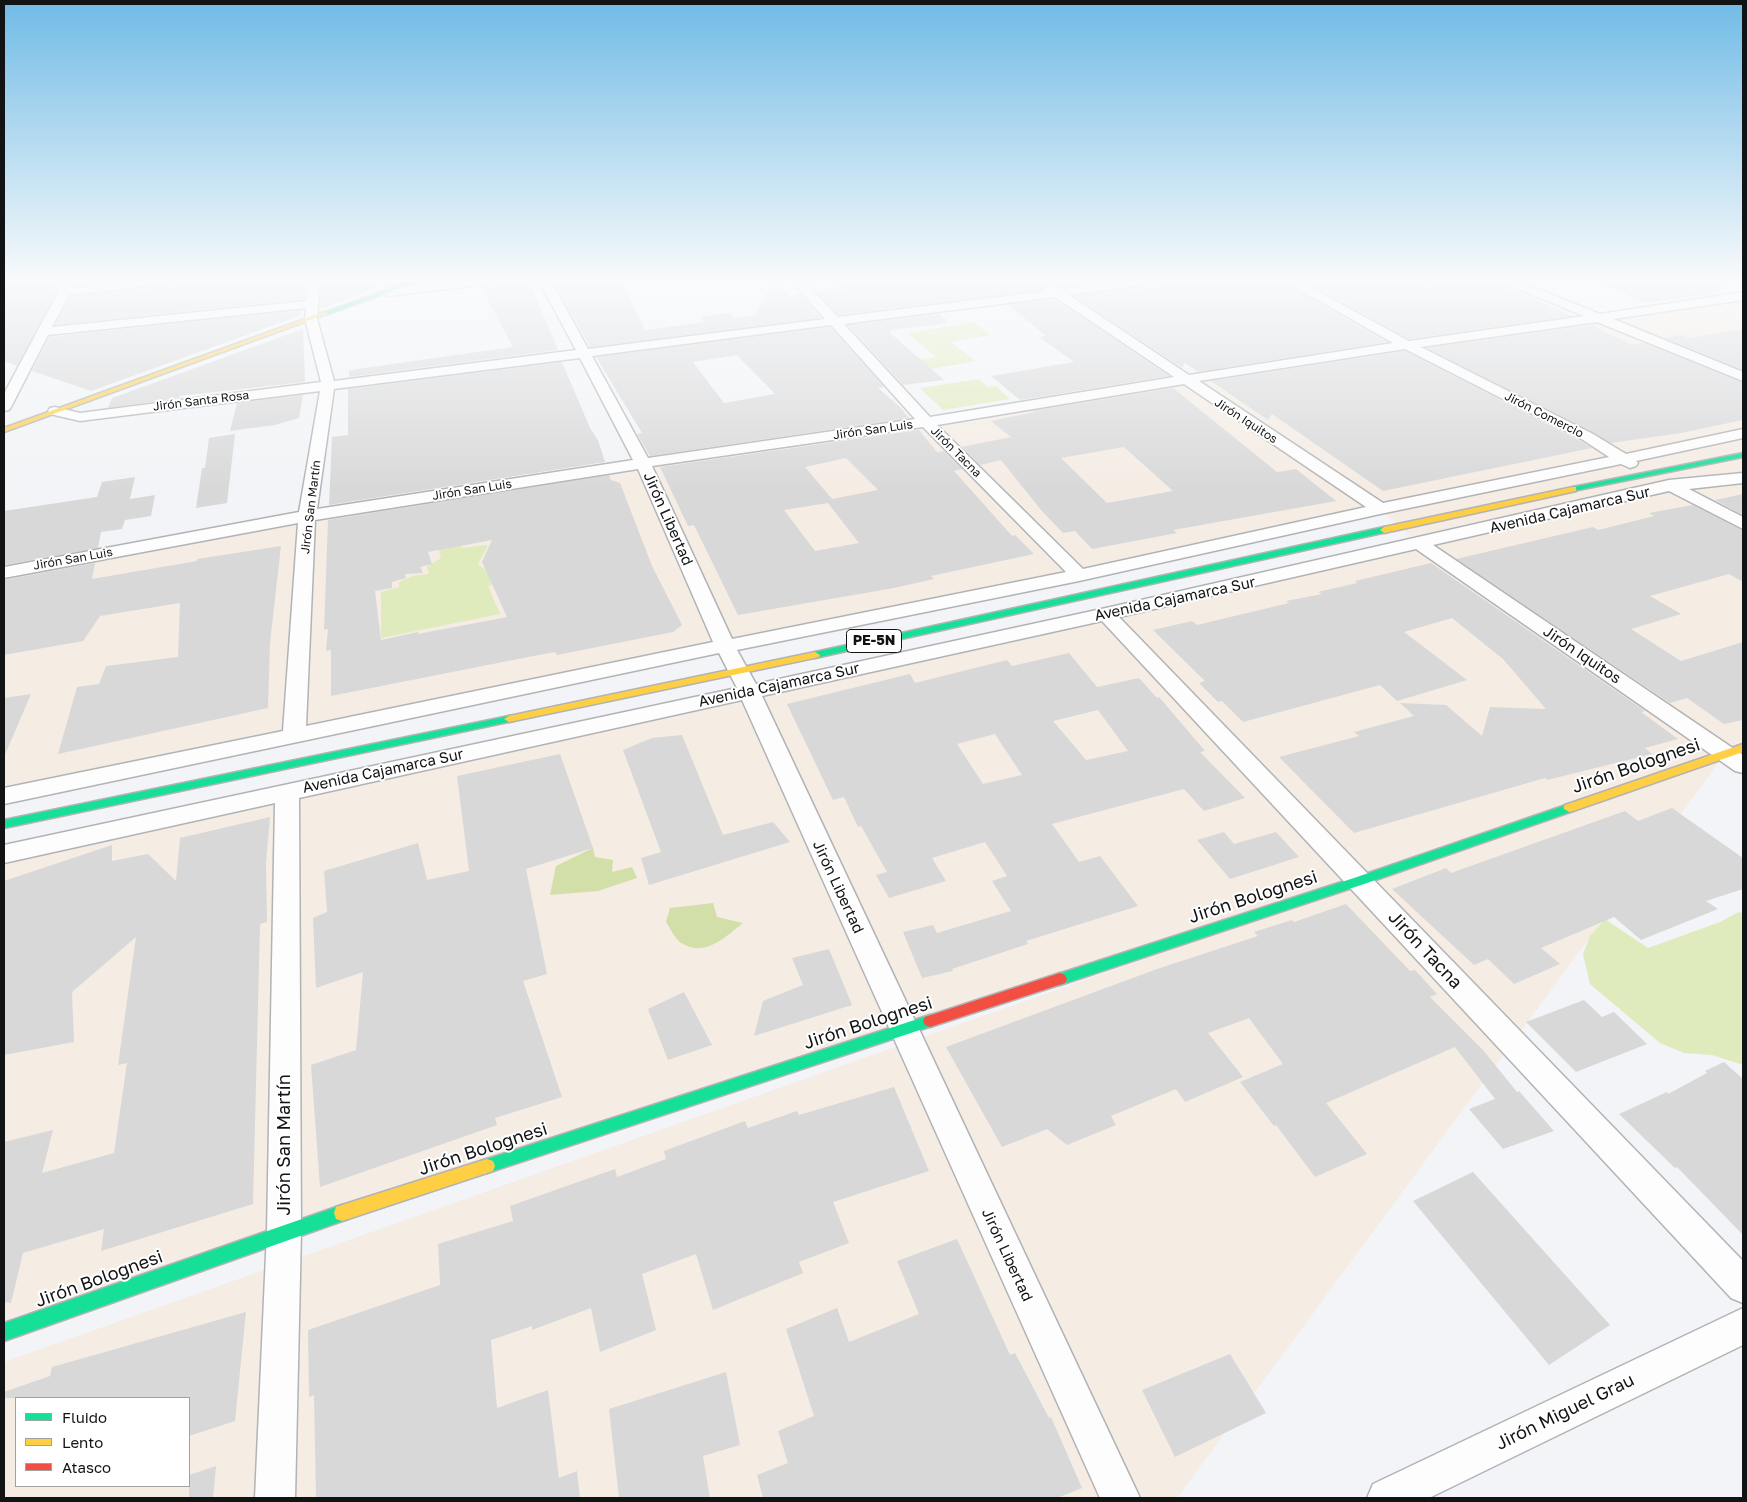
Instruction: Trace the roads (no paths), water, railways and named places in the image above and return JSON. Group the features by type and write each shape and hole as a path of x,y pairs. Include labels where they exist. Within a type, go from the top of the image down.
{"main road":[{"path":"4,428 55,411 209,351"},
{"name":"PE-5N","path":"4,824 744,681 1646,473 1743,455"},
{"name":"Jirón Bolognesi","path":"4,1332 284,1232 1359,881 1734,751"}],"street":[{"path":"4,407 33,351"},
{"name":"Jirón San Martín","path":"294,736 307,516 328,384 321,351"},
{"name":"Jirón Libertad","path":"582,351 643,462 725,646 744,681 1120,1498"},
{"name":"Jirón Santa Rosa","path":"55,411 80,417 328,384 606,351"},
{"name":"Jirón Tacna","path":"863,351 926,422 1079,575"},
{"name":"Jirón Iquitos","path":"1142,351 1380,509"},
{"name":"Jirón San Luis","path":"4,572 307,516 643,462 926,422 1183,379 1367,351"},
{"name":"Jirón Comercio","path":"1419,351 1588,437 1646,473 1743,524"},
{"path":"1679,351 1743,377"},
{"path":"4,796 725,646 1079,575 1380,509 1743,434"},
{"name":"Avenida Cajamarca Sur","path":"4,854 287,792 744,681 1106,614 1671,486 1743,478"},
{"name":"Jirón Iquitos","path":"1420,544 1734,751 1743,766"},
{"name":"Jirón Tacna","path":"1106,614 1743,1286"},
{"name":"Jirón San Martín","path":"275,1498 284,1232 287,792"},
{"name":"Jirón Miguel Grau","path":"1387,1498 1743,1326"}]}
